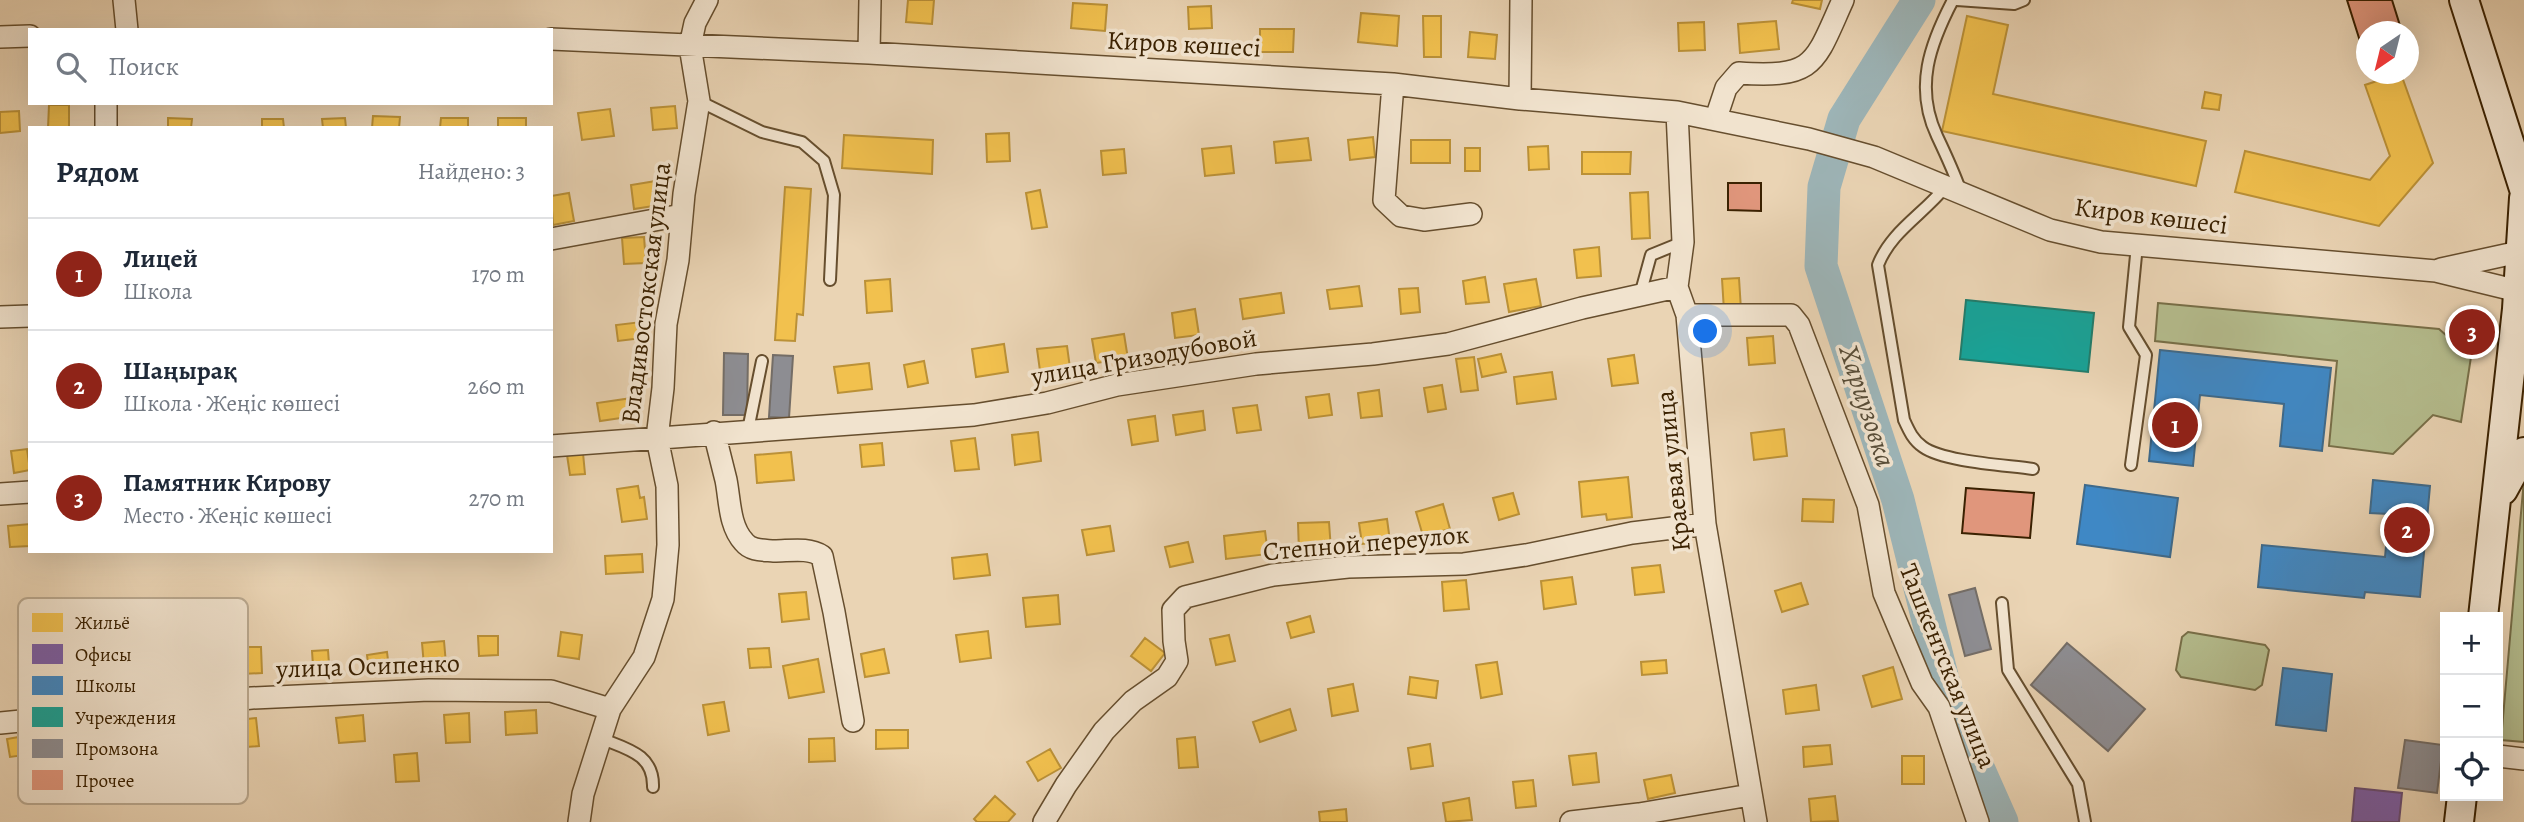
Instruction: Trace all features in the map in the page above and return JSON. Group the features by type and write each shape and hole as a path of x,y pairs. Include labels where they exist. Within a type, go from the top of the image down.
{"street":[{"path":"124,0 127,28"},
{"path":"690,46 695,23 707,0"},
{"path":"869,53 870,0"},
{"path":"1520,99 1521,0"},
{"path":"1716,118 1726,88 1740,73 1789,73 1805,66 1817,56 1843,0"},
{"path":"2464,0 2524,189"},
{"path":"0,37 28,36"},
{"name":"Киров көшесі","path":"553,39 869,53 1393,84 1520,99 1678,111 1810,138 1874,157 2050,230 2101,242 2436,271"},
{"name":"Владивостокская улица","path":"579,822 583,794 610,742 610,709 644,657 663,599 668,545 667,486 657,438 666,324 678,260 699,101 690,46"},
{"path":"1393,84 1384,200 1401,216 1424,220 1471,214"},
{"path":"106,105 106,126"},
{"name":"Краевая улица","path":"1678,111 1683,242 1677,287 1687,316 1705,524 1756,822"},
{"path":"2484,612 2521,291 2524,198"},
{"path":"553,239 682,215"},
{"path":"2436,271 2522,251"},
{"path":"2436,271 2521,291"},
{"name":"улица Гризодубовой","path":"553,446 974,415 1047,403 1117,385 1256,363 1373,354 1448,344 1677,287"},
{"name":"Ташкентская улица","path":"1687,316 1791,315 1800,325 1868,505 1884,593 1922,683 1939,706 1978,822"},
{"path":"0,317 28,316"},
{"path":"714,432 731,515 737,533 745,544 756,550 802,550 816,552 822,556 853,721"},
{"path":"2497,502 2524,452"},
{"path":"0,494 28,492"},
{"name":"Степной переулок","path":"1044,822 1104,731 1133,701 1167,677 1177,661 1173,610 1185,597 1273,575 1348,567 1464,564 1527,555 1632,533 1705,524"},
{"name":"улица Осипенко","path":"248,698 429,690 551,691 610,709"},
{"name":"улица Осипенко","path":"0,723 18,721"},
{"path":"2503,757 2524,759"},
{"path":"1571,822 1639,814 1750,795"},
{"path":"2459,822 2461,801"}],"lane":[{"path":"2024,0 2014,4 1955,0 1934,37 1926,68 1927,105 1936,134 1948,156 1954,189 1935,200 1898,232 1885,248 1878,265 1904,420 1911,436 1924,448 1944,456 2033,469"},
{"path":"699,101 762,132 802,142 824,161 834,195 830,280"},
{"path":"1640,295 1651,255 1683,242"},
{"path":"2131,465 2146,355 2129,327 2137,246"},
{"path":"748,430 762,361"},
{"path":"2002,603 2008,670 2078,784 2085,822"},
{"path":"610,742 645,758 653,773 653,787"}],"green space":[{"path":"2158,303 2439,329 2471,357 2461,422 2433,415 2393,454 2329,446 2337,361 2155,341"},
{"path":"2524,479 2524,742 2503,740"},
{"path":"2188,632 2265,645 2269,650 2262,685 2255,690 2181,677 2176,670 2182,637"}],"building: Жильё":[{"path":"908,0 934,0 932,24 906,22"},
{"path":"1793,0 1822,0 1820,9 1792,3"},
{"path":"1073,3 1107,5 1105,31 1071,28"},
{"path":"1211,6 1212,28 1189,29 1188,7"},
{"path":"1361,13 1399,16 1397,46 1358,42"},
{"path":"1423,16 1441,16 1441,57 1424,57"},
{"path":"1967,16 2008,25 1993,94 2206,141 2196,186 1942,131"},
{"path":"1776,21 1779,49 1740,53 1738,24"},
{"path":"1704,22 1705,50 1679,51 1678,23"},
{"path":"1260,29 1294,29 1293,52 1260,52"},
{"path":"1470,32 1497,35 1495,59 1468,57"},
{"path":"2405,84 2433,163 2379,226 2235,192 2245,151 2370,180 2390,156 2365,85"},
{"path":"2205,92 2221,95 2219,110 2202,108"},
{"path":"49,105 69,105 69,126 48,126"},
{"path":"675,106 677,128 653,130 651,108"},
{"path":"610,109 614,136 582,140 578,113"},
{"path":"19,111 20,131 0,133 0,112"},
{"path":"373,116 400,117 399,126 372,126"},
{"path":"168,118 192,119 191,126 168,126"},
{"path":"345,118 346,126 323,126 322,119"},
{"path":"441,118 468,118 468,126 440,126"},
{"path":"498,118 526,118 526,126 498,126"},
{"path":"262,119 283,119 284,126 262,126"},
{"path":"1009,133 1010,161 987,162 986,134"},
{"path":"844,135 933,140 932,174 842,168"},
{"path":"1373,137 1375,157 1350,160 1348,140"},
{"path":"1308,138 1311,160 1276,163 1274,142"},
{"path":"1411,140 1450,140 1450,163 1411,163"},
{"path":"1231,146 1234,173 1205,176 1202,149"},
{"path":"1548,146 1549,169 1529,170 1528,147"},
{"path":"1465,148 1480,148 1480,171 1465,171"},
{"path":"1124,149 1126,173 1103,175 1101,151"},
{"path":"1582,152 1631,152 1630,174 1582,174"},
{"path":"656,181 660,205 634,209 631,185"},
{"path":"785,187 811,189 803,315 797,314 795,341 775,340"},
{"path":"1040,190 1047,227 1032,229 1026,193"},
{"path":"1648,192 1650,238 1632,239 1630,193"},
{"path":"569,193 574,221 553,225 553,196"},
{"path":"644,237 646,263 624,264 622,238"},
{"path":"1599,247 1601,276 1577,278 1574,250"},
{"path":"1485,277 1489,302 1466,304 1463,281"},
{"path":"1739,278 1741,310 1724,311 1722,279"},
{"path":"890,279 892,311 867,313 865,281"},
{"path":"1536,279 1541,306 1509,312 1504,284"},
{"path":"1359,286 1362,306 1330,309 1327,290"},
{"path":"1418,288 1420,312 1401,314 1399,289"},
{"path":"1281,293 1284,313 1243,319 1240,299"},
{"path":"1195,309 1199,335 1175,338 1172,313"},
{"path":"641,322 642,338 618,341 616,325"},
{"path":"1124,334 1128,359 1096,363 1092,339"},
{"path":"1773,336 1775,363 1749,365 1747,338"},
{"path":"1004,344 1008,372 976,377 972,349"},
{"path":"1067,346 1070,368 1040,371 1037,349"},
{"path":"1501,354 1506,372 1482,377 1478,359"},
{"path":"1634,355 1638,383 1612,386 1608,359"},
{"path":"1474,357 1478,390 1461,392 1456,359"},
{"path":"924,361 928,383 908,387 904,365"},
{"path":"869,363 872,389 838,393 834,367"},
{"path":"1552,372 1556,399 1517,404 1514,377"},
{"path":"1442,385 1446,409 1428,412 1424,388"},
{"path":"1379,390 1382,416 1361,418 1358,393"},
{"path":"1329,394 1332,415 1309,418 1306,397"},
{"path":"632,398 635,416 600,421 597,403"},
{"path":"1257,405 1261,430 1237,433 1233,408"},
{"path":"1203,411 1205,430 1176,435 1173,415"},
{"path":"1155,416 1158,441 1132,445 1128,420"},
{"path":"1784,429 1787,456 1754,460 1751,433"},
{"path":"1038,432 1041,461 1015,465 1012,435"},
{"path":"975,438 979,469 955,471 951,441"},
{"path":"882,443 884,465 862,467 860,445"},
{"path":"27,449 28,470 14,473 11,451"},
{"path":"791,452 794,480 757,483 755,455"},
{"path":"583,453 585,474 570,475 567,455"},
{"path":"1628,477 1632,517 1607,520 1606,514 1582,517 1579,482"},
{"path":"638,486 640,498 644,497 647,519 622,522 617,489"},
{"path":"1513,493 1519,514 1499,520 1493,498"},
{"path":"1803,499 1834,500 1833,522 1802,521"},
{"path":"1443,504 1450,529 1423,536 1416,512"},
{"path":"1387,519 1390,541 1362,544 1359,523"},
{"path":"1329,522 1331,550 1299,552 1298,523"},
{"path":"28,524 28,546 10,547 8,526"},
{"path":"1110,526 1114,551 1087,555 1082,530"},
{"path":"1265,531 1268,554 1226,559 1224,536"},
{"path":"1188,542 1193,562 1170,567 1165,547"},
{"path":"642,554 643,572 606,574 605,556"},
{"path":"987,554 990,575 954,579 952,558"},
{"path":"1660,565 1664,592 1635,595 1632,568"},
{"path":"1572,577 1576,604 1544,609 1541,581"},
{"path":"1466,580 1469,609 1444,611 1442,582"},
{"path":"1801,583 1808,604 1782,612 1775,591"},
{"path":"806,592 809,619 782,622 779,594"},
{"path":"1058,595 1060,624 1026,627 1023,598"},
{"path":"1310,616 1314,632 1291,638 1287,623"},
{"path":"988,631 991,658 960,662 956,635"},
{"path":"561,632 582,635 579,659 558,656"},
{"path":"1229,635 1235,661 1216,665 1210,639"},
{"path":"478,636 498,636 498,655 479,656"},
{"path":"1145,638 1165,653 1151,671 1131,656"},
{"path":"444,641 446,664 424,666 422,643"},
{"path":"248,647 261,647 262,673 248,674"},
{"path":"769,648 771,667 750,668 748,649"},
{"path":"884,649 889,673 865,677 861,654"},
{"path":"328,650 329,664 313,666 312,651"},
{"path":"387,652 389,668 369,671 367,655"},
{"path":"818,659 824,692 789,698 783,666"},
{"path":"1666,660 1667,673 1642,675 1641,662"},
{"path":"1497,662 1502,694 1481,698 1476,665"},
{"path":"1893,667 1902,699 1872,707 1863,676"},
{"path":"1410,677 1438,681 1436,698 1408,694"},
{"path":"1353,684 1358,711 1332,716 1328,689"},
{"path":"1816,685 1819,710 1786,714 1783,690"},
{"path":"724,702 729,731 708,735 703,705"},
{"path":"1290,709 1296,730 1260,742 1253,722"},
{"path":"536,710 537,733 506,735 505,712"},
{"path":"469,713 470,742 446,743 444,715"},
{"path":"363,715 365,741 339,743 336,718"},
{"path":"256,718 259,746 248,747 248,719"},
{"path":"876,730 908,730 908,748 876,749"},
{"path":"18,737 18,756 10,757 7,739"},
{"path":"1195,737 1198,767 1179,768 1177,739"},
{"path":"834,738 835,761 809,762 809,739"},
{"path":"1430,744 1433,766 1411,769 1408,748"},
{"path":"1830,745 1832,764 1804,767 1803,747"},
{"path":"1050,749 1061,768 1038,781 1027,762"},
{"path":"417,753 419,781 396,782 394,755"},
{"path":"1596,753 1599,782 1573,785 1569,756"},
{"path":"1902,756 1924,756 1924,784 1902,784"},
{"path":"1671,775 1675,793 1648,799 1644,780"},
{"path":"1533,780 1536,806 1516,808 1513,782"},
{"path":"995,796 1015,814 1008,822 977,822 974,819"},
{"path":"1835,796 1838,821 1811,822 1809,799"},
{"path":"1469,798 1472,820 1446,822 1443,803"},
{"path":"1346,809 1347,822 1320,822 1319,812"}],"building: Офисы":[{"path":"2355,788 2402,793 2399,822 2352,822"}],"building: Школы":[{"path":"2160,350 2331,368 2322,451 2280,446 2284,404 2200,395 2193,466 2149,461"},
{"path":"2373,480 2430,486 2420,597 2365,592 2364,598 2258,587 2262,545 2385,557 2389,514 2370,513"},
{"path":"2085,485 2178,498 2170,557 2077,544"},
{"path":"2283,668 2332,674 2326,731 2276,725"}],"building: Учреждения":[{"path":"1966,300 2094,313 2088,372 1960,359"}],"building: Промзона":[{"path":"724,353 748,354 747,415 723,415"},
{"path":"773,355 793,356 789,418 769,417"},
{"path":"1975,588 1991,649 1965,656 1949,595"},
{"path":"2067,643 2145,709 2108,751 2031,685"},
{"path":"2405,740 2440,745 2437,793 2398,788"}],"building: Прочее":[{"path":"2347,0 2392,0 2399,21 2356,21 2356,28"},
{"path":"1728,183 1761,183 1761,211 1728,210"},
{"path":"1966,488 2034,493 2030,538 1962,533"}],"waterway":[{"name":"Хариузовка","path":"1919,0 1844,119 1824,187 1821,266 1898,500 1948,700 2002,822"}],"place":[{"name":"Памятник Кирову","path":"2472,332"},
{"name":"Лицей","path":"2175,425"},
{"name":"Шаңырақ","path":"2407,530"}]}
